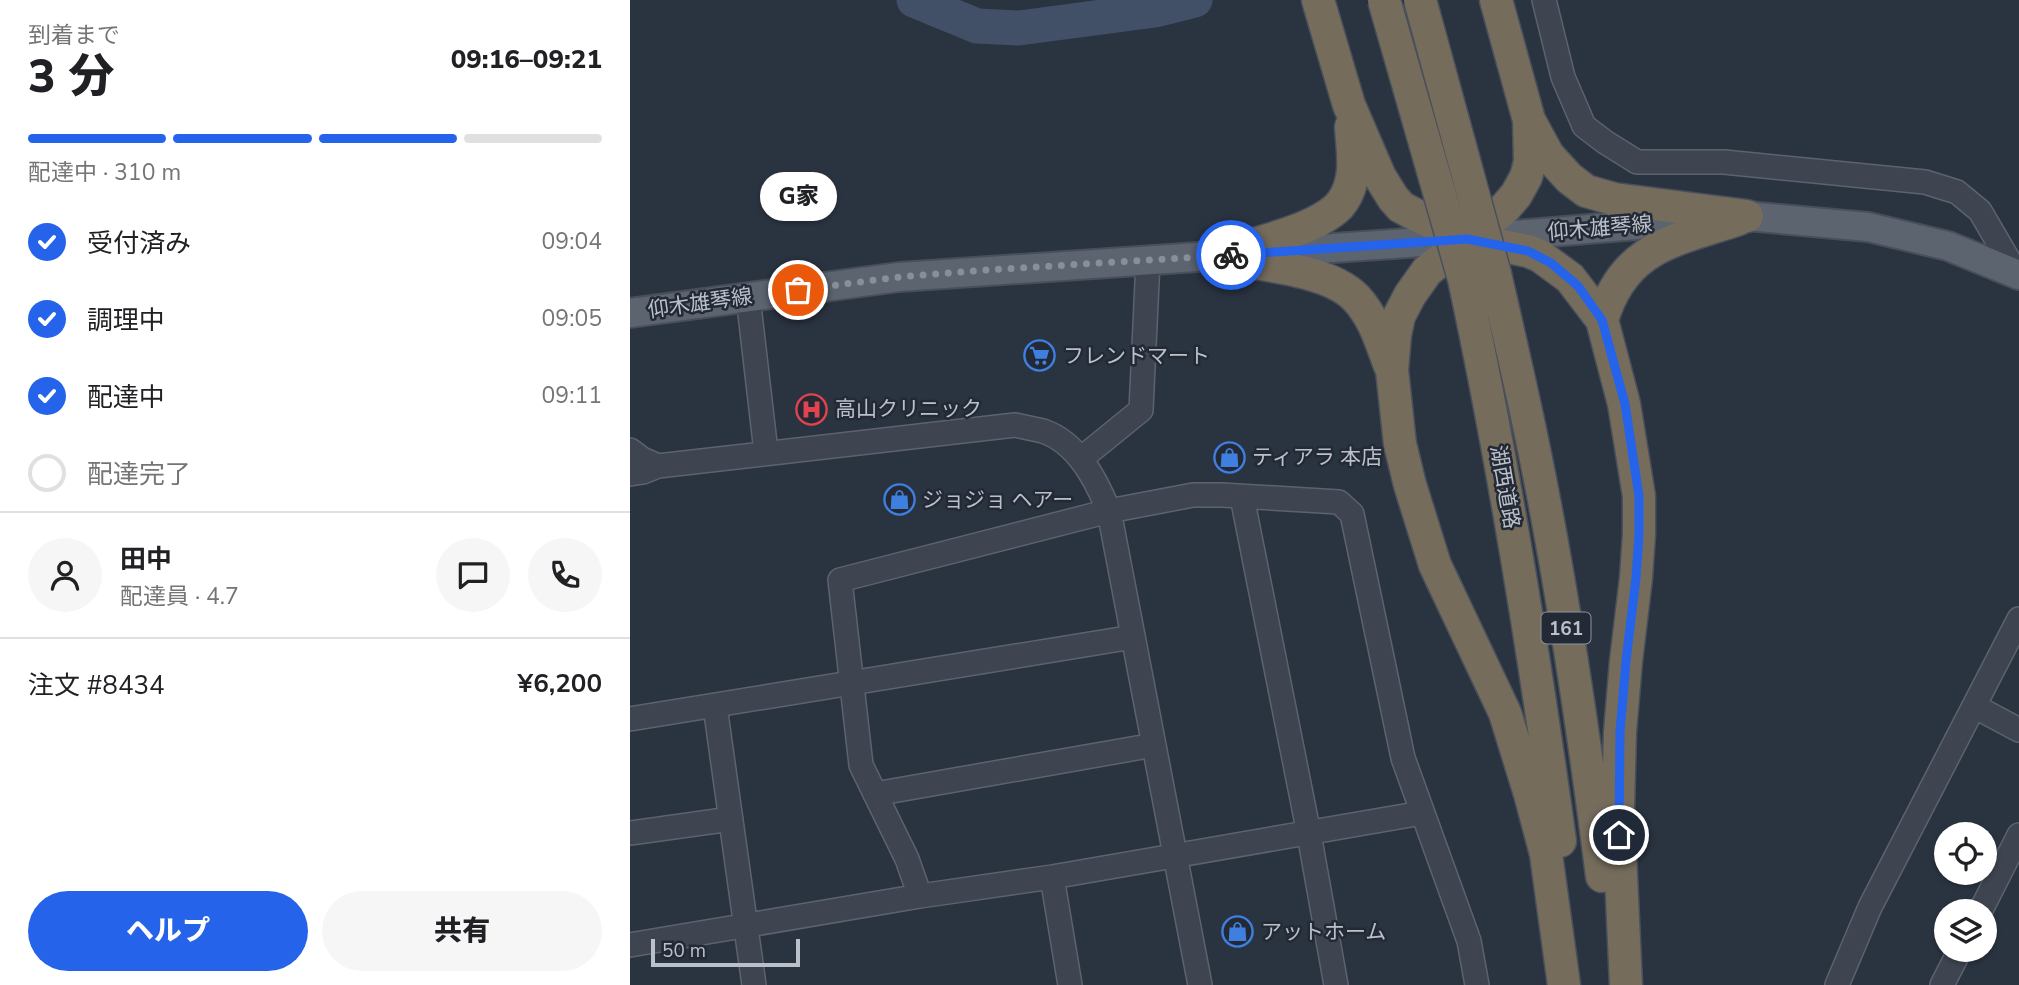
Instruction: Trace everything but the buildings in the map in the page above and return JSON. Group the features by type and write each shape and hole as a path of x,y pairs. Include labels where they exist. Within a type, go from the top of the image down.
{"highway":[{"name":"湖西道路","path":"1384,0 1464,279 1496,432 1540,697 1568,899 1575,985"},
{"name":"湖西道路","path":"1420,0 1495,274 1530,432 1564,610 1587,759 1614,985"},
{"path":"1497,4 1529,120 1540,143 1569,178 1586,191 1614,199 1747,216"},
{"path":"1322,12 1349,105 1380,177 1401,207 1467,239 1528,251 1551,263 1578,286 1602,320 1625,404 1639,496 1636,578 1622,709 1618,809 1626,985"},
{"path":"1212,256 1292,232 1322,218 1341,204 1347,196 1353,173 1349,105"},
{"path":"1529,120 1530,162 1521,187 1504,209 1427,271 1410,295 1399,316 1392,370 1400,444 1427,542 1505,713 1530,794 1546,854 1564,985"},
{"path":"1602,320 1620,280 1631,266 1647,253 1747,216"},
{"path":"1212,256 1304,272 1335,282 1356,297 1368,314 1392,370"}],"main road":[{"name":"仰木雄琴線","path":"630,313 899,277 1467,239 1747,216 1868,227 1948,246 2012,266"}],"street":[{"path":"1544,0 1563,77 1584,126 1637,162 1724,162 1925,182 1957,192 1980,211 2012,266"},
{"path":"1082,458 1141,410 1148,261"},
{"path":"748,297 766,452"},
{"path":"630,474 658,466 766,452 1015,425 1045,432 1082,458 1100,488 1109,511 1200,985"},
{"path":"630,450 658,466"},
{"path":"920,897 906,859 861,765 840,580 1109,511 1193,495 1339,502 1352,514 1403,758 1469,941 1476,985"},
{"path":"1242,498 1310,834 1336,985"},
{"path":"1837,985 1870,907 2019,619"},
{"path":"630,719 1133,637"},
{"path":"715,706 754,985"},
{"path":"1974,706 2019,730"},
{"path":"875,794 1154,745"},
{"path":"630,945 1310,834 1422,813"},
{"path":"630,833 731,819"},
{"path":"1987,899 2019,835"},
{"path":"1052,877 1070,985"},
{"path":"1942,985 1954,962"}],"waterway":[{"path":"914,0 977,26 1019,28 1155,10 1195,0"}],"way so far":[{"path":"798,290 899,277 1231,255"}],"place":[{"name":"G家","path":"798,290"},
{"name":"フレンドマート","path":"1040,356"},
{"name":"高山クリニック","path":"812,409"},
{"name":"ティアラ 本店","path":"1229,457"},
{"name":"ジョジョ ヘアー","path":"899,500"},
{"name":"アットホーム","path":"1238,932"}],"route":[{"path":"1231,255 1467,239 1528,251 1540,256 1570,278 1590,302 1602,320 1625,404 1639,496 1636,578 1620,732 1619,835"}]}
